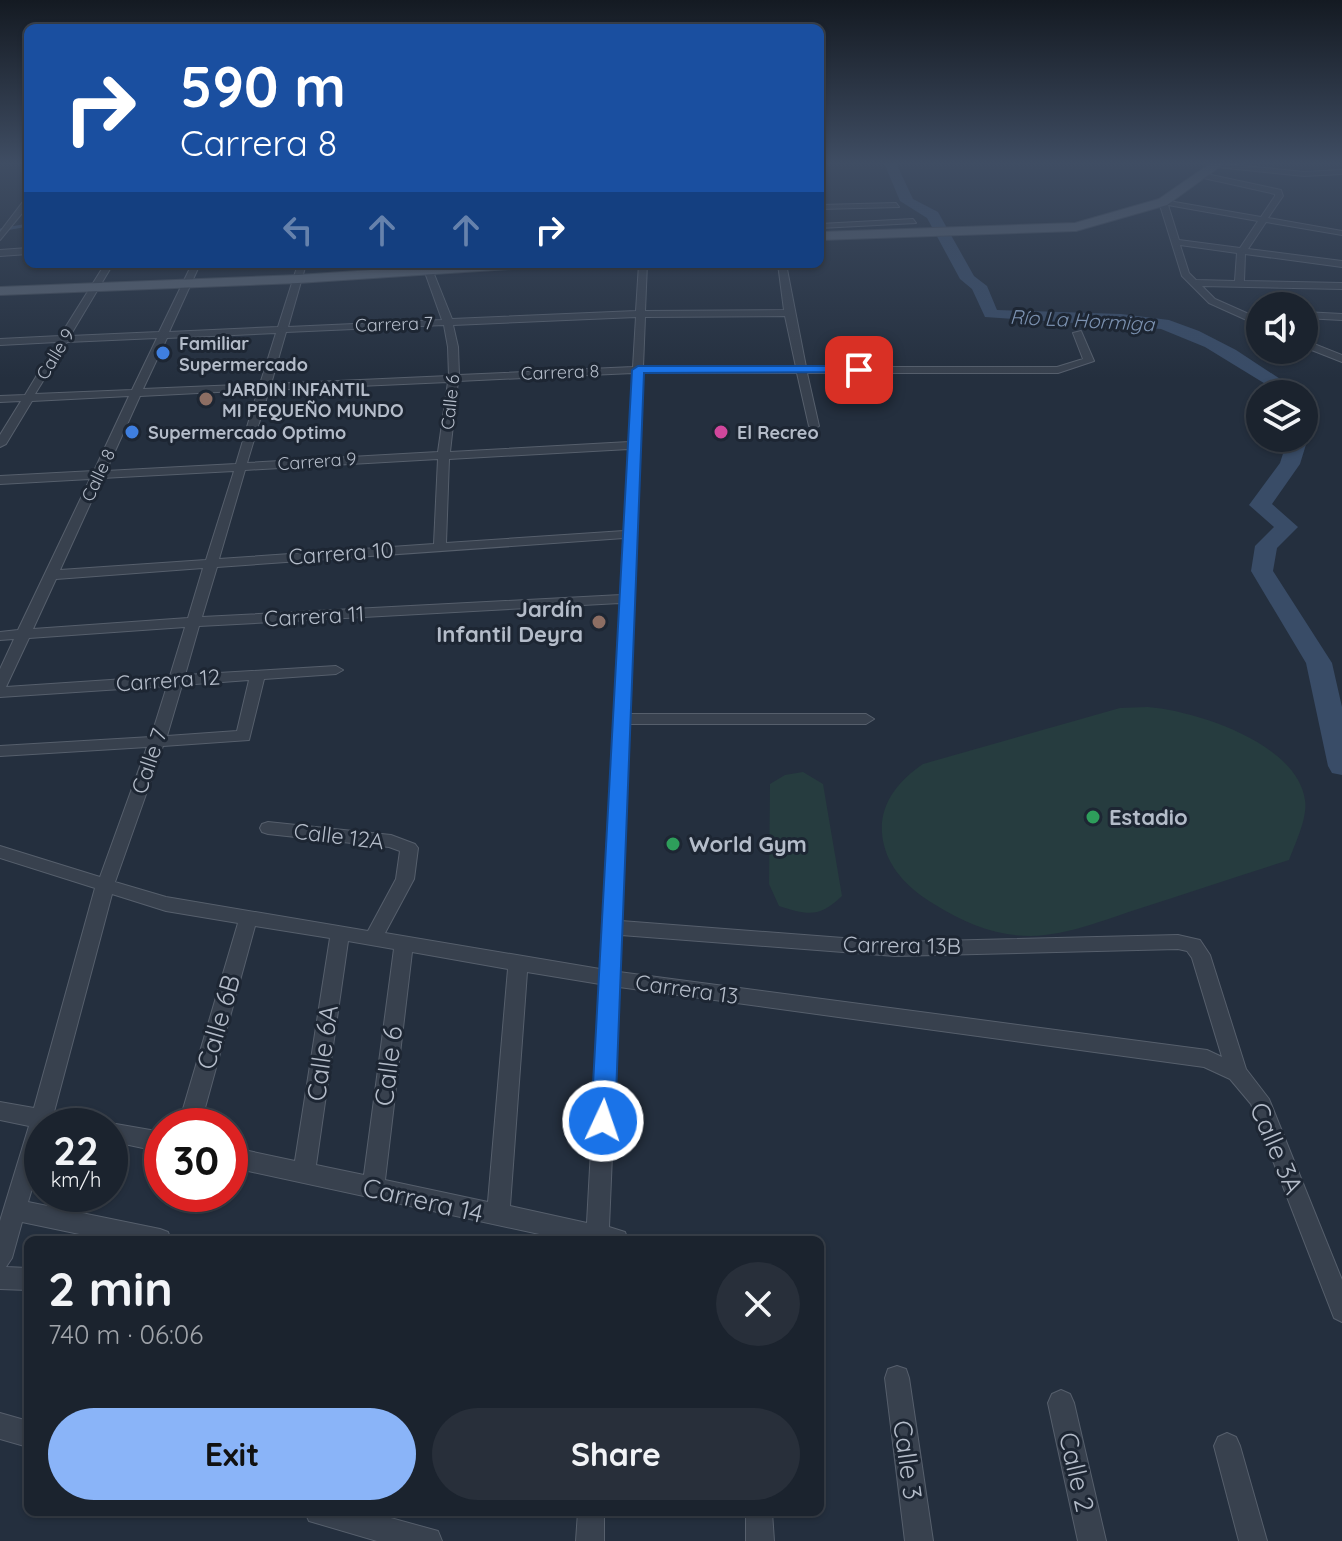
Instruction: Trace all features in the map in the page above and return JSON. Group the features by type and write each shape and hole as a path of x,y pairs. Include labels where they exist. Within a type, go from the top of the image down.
{"main road":[{"path":"824,236 878,235"},
{"path":"0,291 187,284 300,271 427,268"}],"street":[{"path":"1174,235 1183,270 1193,283 1212,301 1246,317"},
{"path":"1239,283 1241,253 1252,235"},
{"path":"1176,242 1342,264"},
{"path":"0,253 24,251"},
{"name":"Calle 9","path":"0,444 107,268"},
{"name":"Calle 8","path":"0,685 194,268"},
{"name":"Calle 6","path":"427,268 448,322 454,376 444,453 440,545"},
{"path":"604,1236 609,978 643,268"},
{"path":"783,268 789,313 814,426"},
{"name":"Calle 7","path":"45,1108 105,886 157,742 300,271"},
{"path":"1193,283 1342,286"},
{"name":"Carrera 7","path":"0,342 641,314 789,313"},
{"path":"1318,316 1342,317"},
{"name":"Carrera 8","path":"0,399 638,370 1058,370 1089,361 1078,333"},
{"path":"1318,349 1342,359"},
{"name":"Carrera 9","path":"0,480 444,453 635,445"},
{"name":"Carrera 10","path":"51,575 440,545 630,534"},
{"name":"Carrera 11","path":"0,636 194,622 627,599"},
{"name":"Carrera 12","path":"0,692 336,670"},
{"path":"0,751 244,736 258,675"},
{"path":"622,719 866,719"},
{"name":"Calle 12A","path":"268,828 391,841 409,848 405,879 373,939"},
{"name":"Carrera 13","path":"0,852 166,904 609,978 1207,1059 1237,1073"},
{"name":"Calle 6B","path":"194,1108 248,918"},
{"name":"Carrera 13B","path":"612,927 895,949 1178,942 1193,945"},
{"name":"Calle 6A","path":"304,1174 340,933"},
{"name":"Calle 6","path":"373,1188 404,944"},
{"name":"Calle 3A","path":"1193,945 1201,955 1237,1073 1259,1099 1342,1310"},
{"path":"498,1216 518,963"},
{"path":"0,1111 24,1116"},
{"name":"Carrera 14","path":"248,1161 590,1236"},
{"name":"Calle 7","path":"0,1258 24,1180"},
{"path":"15,1210 141,1236"},
{"path":"0,1278 24,1279"},
{"name":"Calle 3","path":"897,1378 919,1541"},
{"name":"Calle 2","path":"1061,1403 1092,1541"},
{"path":"0,1426 24,1433"},
{"path":"1227,1446 1253,1541"},
{"path":"333,1516 428,1541"},
{"path":"590,1541 591,1516"},
{"path":"759,1516 760,1541"}],"green space":[{"name":"Estadio","path":"1148,707 1217,723 1242,734 1284,762 1298,780 1305,800 1305,814 1289,860 1086,926 1031,936 993,931 957,917 918,893 891,863 882,832 885,809 896,789 923,764 1120,708"},
{"path":"803,772 823,784 842,896 827,908 813,913 779,906 769,884 770,784 785,775"}],"waterway":[{"name":"Río La Hormiga","path":"944,235 968,279 979,286 991,314 1121,319 1163,324 1211,344 1272,380"},
{"name":"Río La Hormiga","path":"1294,452 1290,464 1260,505 1287,527 1266,546 1262,571 1319,663 1342,766"}],"place":[{"name":"Familiar Supermercado","path":"163,353"},
{"name":"JARDIN INFANTIL MI PEQUEÑO MUNDO","path":"206,399"},
{"name":"Supermercado Optimo","path":"132,432"},
{"name":"El Recreo","path":"721,432"},
{"name":"Jardín Infantil Deyra","path":"599,622"},
{"name":"Estadio","path":"1093,817"},
{"name":"World Gym","path":"673,844"}],"route":[{"path":"603,1121 638,370 859,370"}]}
